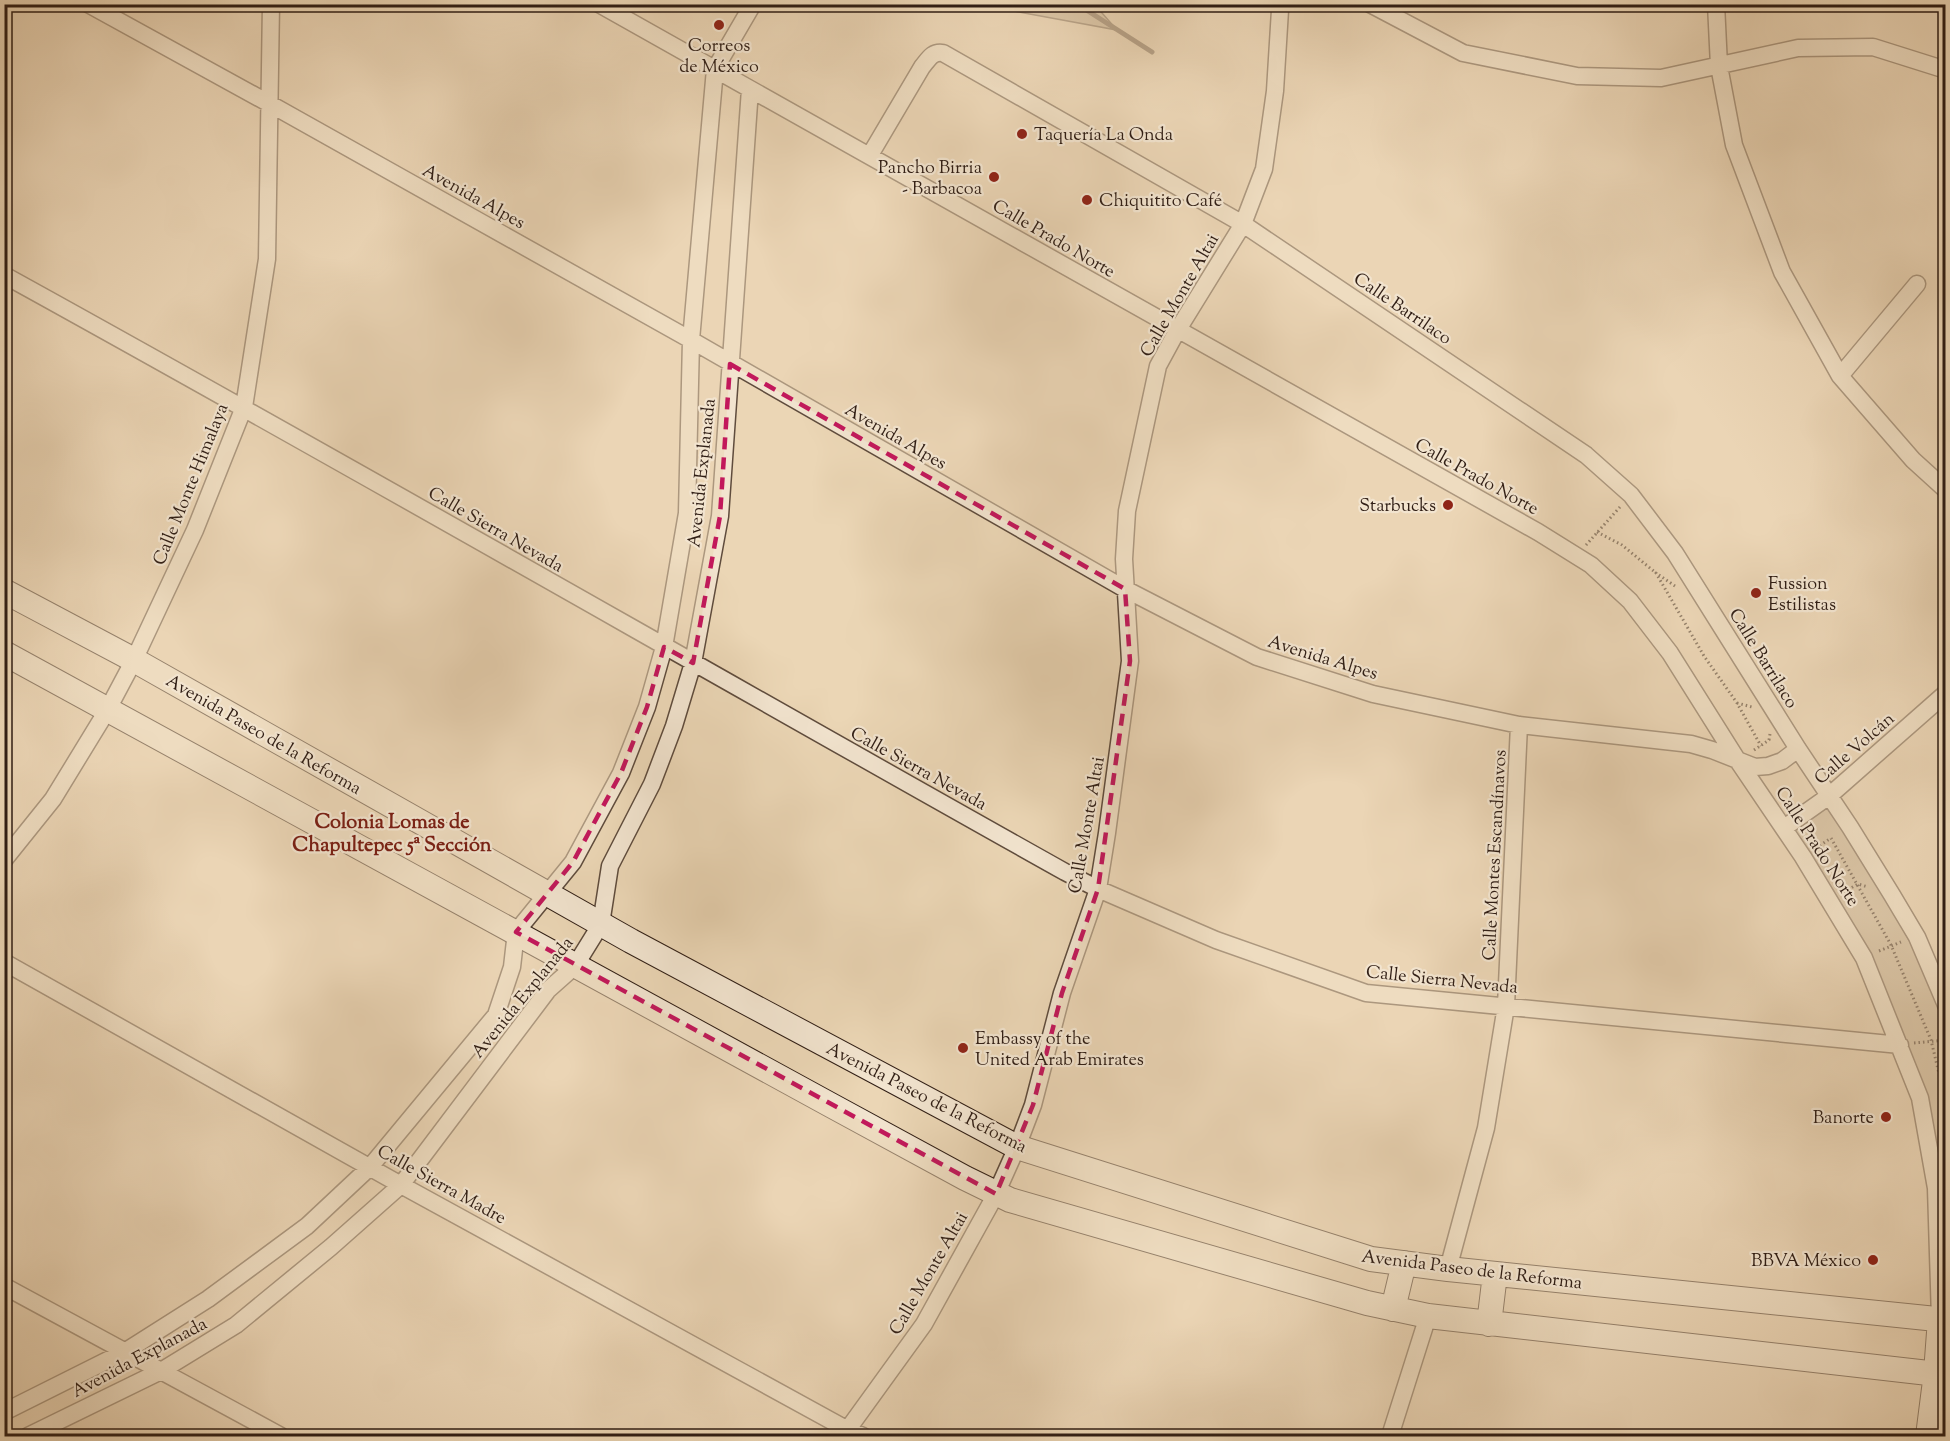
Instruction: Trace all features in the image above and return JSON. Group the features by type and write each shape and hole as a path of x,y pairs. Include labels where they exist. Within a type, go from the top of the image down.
{"main road":[{"name":"Avenida Paseo de la Reforma","path":"4,591 134,660 546,894 1017,1147 1371,1260 1943,1320"},
{"path":"4,653 575,966 1010,1200 1393,1309 1428,1316 1942,1371"},
{"path":"1393,1309 1404,1263"},
{"path":"1489,1324 1495,1274"},
{"path":"1928,1437 1942,1371 1943,1320"}],"street":[{"name":"Avenida Alpes","path":"88,4 692,340 1125,590 1257,657 1373,694 1519,725 1691,744 1741,755 1755,767 1768,766 1782,761 1798,749"},
{"name":"Calle Monte Himalaya","path":"4,860 53,799 108,710 195,530 244,407 267,259 271,4"},
{"name":"Calle Prado Norte","path":"599,4 1538,532 1591,565 1630,601 1670,653 1741,755 1864,958 1920,1098 1936,1188 1943,1320"},
{"path":"715,69 753,4"},
{"name":"Calle Monte Altai","path":"851,1435 924,1324 996,1194 1033,1105 1062,993 1098,889 1130,661 1124,559 1127,511 1158,366 1243,224 1264,169 1275,91 1282,4"},
{"path":"1370,4 1463,53 1577,76 1661,78 1798,48 1873,47 1946,70"},
{"path":"1716,4 1719,66 1734,146 1782,272 1840,376 1913,460 1946,490"},
{"name":"Calle Barrilaco","path":"870,155 922,67 932,55 943,52 1243,224 1586,455 1631,495 1675,553 1829,796"},
{"name":"Avenida Explanada","path":"4,1412 126,1351 208,1299 307,1226 370,1167 496,1015 512,967 516,932 573,862 621,773 647,707 663,647 687,513 692,340 715,69"},
{"name":"Avenida Explanada","path":"28,1437 161,1371 236,1325 401,1185 548,990 575,966 602,924 610,866 652,784 674,726 693,663 720,516 750,89"},
{"name":"Calle Sierra Nevada","path":"4,275 244,407 663,647 1098,889 1216,940 1366,993 1900,1045"},
{"path":"1840,376 1917,284"},
{"name":"Calle Volcán","path":"1784,828 1829,796 1946,693"},
{"name":"Calle Montes Escandínavos","path":"1448,1269 1486,1128 1506,1006 1519,725"},
{"name":"Calle Prado Norte","path":"1829,796 1917,937 1946,1005"},
{"name":"Calle Sierra Madre","path":"4,962 851,1435"},
{"path":"4,1286 281,1437"},
{"path":"1390,1437 1428,1316"}],"path":[{"path":"1577,556 1631,495"},
{"path":"1597,532 1622,545 1675,586"},
{"path":"1656,573 1704,656 1737,703 1761,746"},
{"path":"1737,703 1762,710 1767,699"},
{"path":"1741,755 1769,740 1771,729"},
{"path":"1803,857 1831,838 1858,884 1891,945 1931,1040 1946,1103"},
{"path":"1830,900 1858,884 1892,895"},
{"path":"1864,958 1891,945 1917,937"},
{"path":"1900,1045 1946,1040"}],"highlighted area":[{"path":"730,364 1125,589 1130,661 1098,889 1062,993 1033,1105 996,1194 516,932 573,862 621,773 647,707 664,647 693,663 720,516"}],"shaded area":[{"path":"981,5 1095,5 1117,30"},
{"path":"1829,796 1945,1005 1946,1317 1920,1098 1864,958 1784,828"}],"waterway":[{"path":"1077,4 1152,52"}],"place":[{"name":"Correos de México","path":"719,25"},
{"name":"Taquería La Onda","path":"1022,134"},
{"name":"Pancho Birria - Barbacoa","path":"994,177"},
{"name":"Chiquitito Café","path":"1087,200"},
{"name":"Starbucks","path":"1448,505"},
{"name":"Fussion Estilistas","path":"1756,593"},
{"name":"Embassy of the United Arab Emirates","path":"963,1048"},
{"name":"Banorte","path":"1886,1117"},
{"name":"BBVA México","path":"1873,1260"}],"district":[{"name":"Colonia Lomas de Chapultepec 5ª Sección","path":"392,832"}]}
